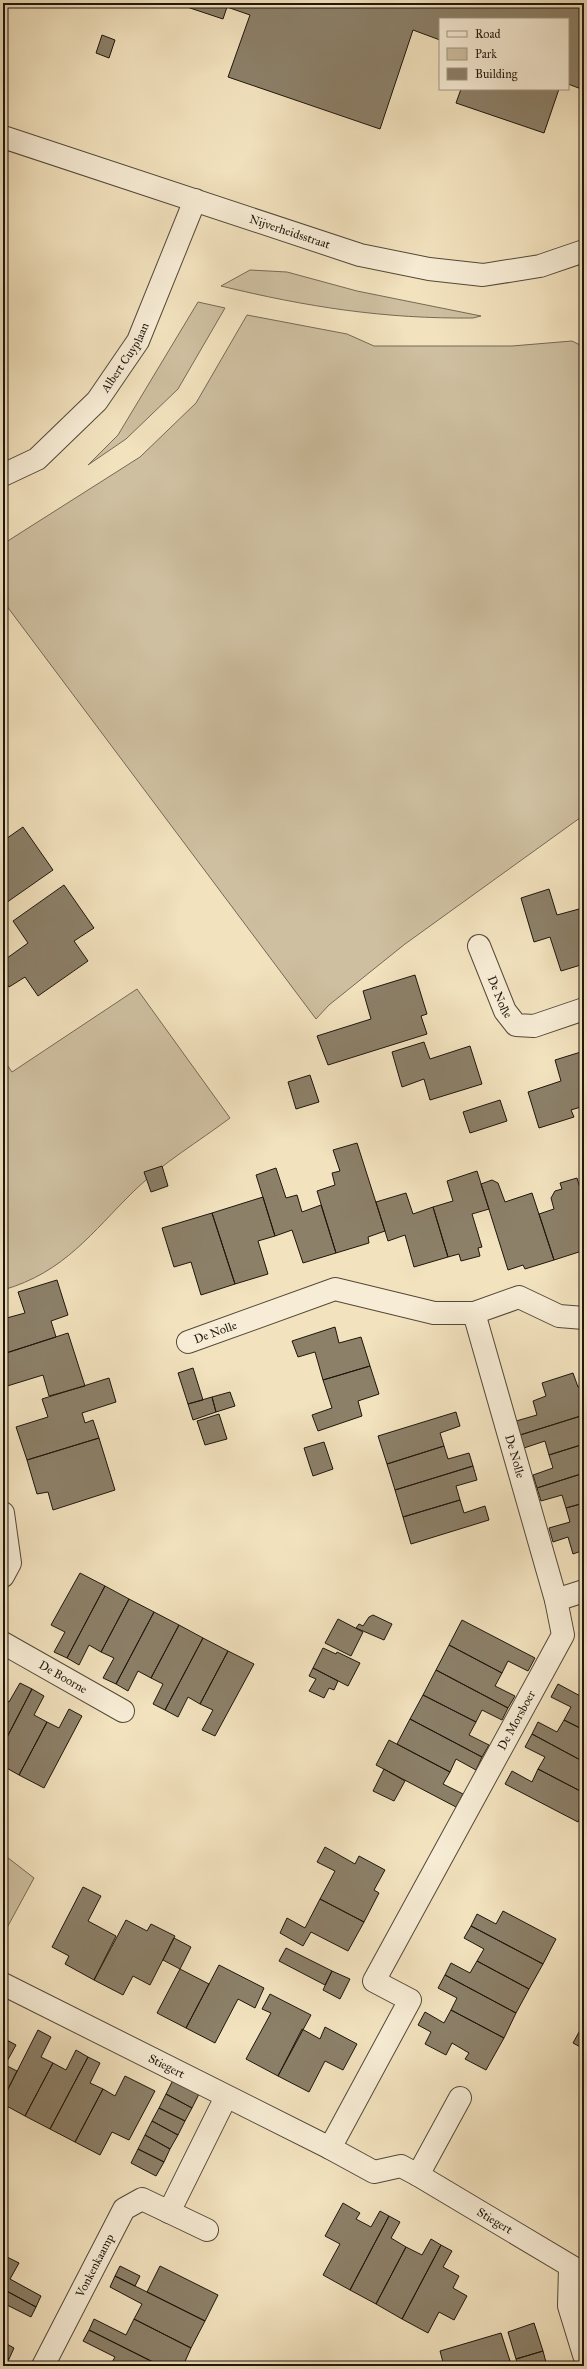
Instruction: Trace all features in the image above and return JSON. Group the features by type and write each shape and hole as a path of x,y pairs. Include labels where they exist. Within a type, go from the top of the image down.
{"street":[{"name":"Nijverheidsstraat","path":"3,137 360,255 429,269 483,275 540,266 584,251"},
{"name":"Albert Cuyplaan","path":"3,475 37,459 97,400 138,341 195,200"},
{"name":"De Nolle","path":"480,946 505,1011 516,1025 534,1026 584,1009"},
{"name":"De Nolle","path":"188,1342 335,1289 434,1313 474,1313 519,1297 559,1316 584,1318"},
{"name":"De Nolle","path":"474,1313 556,1600"},
{"path":"3,1513 10,1563 3,1576"},
{"path":"556,1600 584,1591"},
{"name":"De Morsboer","path":"330,2148 410,2000 374,1981 563,1635 556,1600"},
{"name":"De Boorne","path":"3,1643 122,1711"},
{"name":"Stiegert","path":"3,1984 330,2148 374,2172 401,2166 577,2270 569,2306 584,2355"},
{"path":"169,2212 226,2097"},
{"path":"418,2175 460,2098"},
{"name":"Vonkenkaamp","path":"42,2366 124,2209 142,2199 207,2230"}],"green space":[{"path":"250,270 287,272 357,291 481,316 473,318 440,318 377,314 315,306 221,286"},
{"path":"198,302 225,308 178,389 126,439 88,465 118,435"},
{"path":"247,315 347,334 374,346 512,346 572,341 584,347 584,815 405,944 329,1005 316,1019 3,601 3,544 140,457 196,403"},
{"path":"137,989 230,1118 169,1161 146,1180 90,1236 60,1262 44,1273 3,1290 3,1059 12,1072"},
{"path":"3,1854 34,1878 3,1935"}],"building":[{"path":"175,3 584,3 584,90 569,84 569,18 439,18 439,40 413,30 380,129 228,77 250,15 227,7 223,19"},
{"path":"102,35 115,40 109,58 96,53"},
{"path":"461,90 559,90 544,133 456,103"},
{"path":"23,827 53,870 3,905 3,841"},
{"path":"64,885 94,928 74,941 88,961 38,996 25,977 9,987 3,978 3,961 28,943 13,921"},
{"path":"549,889 557,915 579,909 584,926 584,964 561,971 550,937 534,942 521,898"},
{"path":"584,907 584,926 579,909"},
{"path":"415,975 427,1014 421,1016 427,1034 328,1065 317,1036 371,1019 363,991"},
{"path":"424,1042 430,1059 470,1046 482,1084 430,1100 424,1079 402,1087 392,1052"},
{"path":"584,1051 584,1106 571,1110 574,1117 539,1128 528,1092 561,1081 555,1060"},
{"path":"310,1075 319,1102 296,1109 288,1082"},
{"path":"500,1100 507,1121 470,1133 463,1112"},
{"path":"357,1143 385,1231 368,1237 369,1243 336,1253 317,1191 335,1185 332,1173 340,1171 333,1150"},
{"path":"162,1166 168,1186 151,1192 144,1172"},
{"path":"276,1168 286,1198 297,1195 302,1212 321,1205 336,1253 303,1263 292,1230 275,1236 256,1175"},
{"path":"477,1171 489,1209 472,1214 482,1247 478,1248 480,1256 461,1261 459,1254 448,1257 433,1207 453,1201 447,1181"},
{"path":"577,1178 584,1202 584,1245 581,1246 582,1251 554,1260 539,1214 554,1209 551,1198 555,1191 562,1189 560,1183"},
{"path":"492,1180 498,1183 505,1202 532,1193 554,1260 525,1269 523,1265 508,1270 481,1184"},
{"path":"406,1193 413,1214 433,1207 448,1257 414,1267 405,1235 388,1241 376,1202"},
{"path":"263,1197 275,1236 258,1241 268,1274 235,1284 212,1213"},
{"path":"212,1213 235,1284 201,1295 191,1262 174,1267 162,1228"},
{"path":"57,1280 68,1315 51,1321 56,1337 3,1354 3,1319 25,1313 18,1292"},
{"path":"335,1327 339,1343 361,1337 370,1366 323,1380 315,1352 298,1357 292,1341"},
{"path":"68,1333 85,1386 49,1396 43,1375 4,1387 3,1354"},
{"path":"370,1366 379,1394 358,1401 362,1416 318,1431 312,1415 332,1408 323,1380"},
{"path":"193,1368 203,1400 188,1404 178,1373"},
{"path":"573,1373 578,1387 584,1385 584,1415 520,1435 516,1421 537,1415 533,1401 546,1396 542,1383"},
{"path":"109,1378 116,1402 82,1413 85,1423 93,1420 99,1438 27,1460 16,1427 48,1417 42,1399"},
{"path":"230,1392 235,1406 216,1412 212,1397"},
{"path":"212,1397 216,1412 193,1420 188,1404"},
{"path":"456,1412 460,1426 440,1433 444,1446 387,1464 378,1436"},
{"path":"219,1414 227,1439 205,1445 197,1421"},
{"path":"584,1415 584,1444 549,1455 545,1441 524,1448 520,1435"},
{"path":"99,1438 115,1490 53,1510 48,1492 37,1494 27,1460"},
{"path":"324,1442 333,1469 313,1476 304,1448"},
{"path":"584,1444 584,1473 537,1488 533,1475 553,1468 549,1455"},
{"path":"444,1446 448,1459 469,1453 473,1466 395,1490 387,1464"},
{"path":"473,1466 477,1480 456,1486 460,1500 403,1517 395,1490"},
{"path":"584,1473 584,1503 566,1508 562,1495 541,1501 537,1488"},
{"path":"460,1500 464,1513 485,1506 489,1520 411,1544 403,1517"},
{"path":"584,1503 584,1550 573,1554 568,1537 553,1542 549,1528 570,1522 566,1508"},
{"path":"80,1573 105,1586 67,1658 54,1652 65,1632 51,1625"},
{"path":"105,1586 129,1599 101,1652 89,1645 79,1665 67,1658"},
{"path":"129,1599 154,1612 116,1684 103,1678 114,1658 101,1652"},
{"path":"154,1612 179,1625 151,1678 138,1671 128,1691 116,1684"},
{"path":"373,1615 392,1624 384,1640 356,1628 359,1624 363,1626 369,1617"},
{"path":"338,1619 363,1632 351,1656 325,1643"},
{"path":"462,1620 535,1658 528,1671 508,1661 502,1673 449,1645"},
{"path":"179,1625 203,1638 165,1710 153,1704 163,1684 151,1678"},
{"path":"203,1638 228,1651 200,1704 188,1697 178,1717 165,1710"},
{"path":"449,1645 502,1673 495,1686 515,1696 508,1708 436,1670"},
{"path":"323,1648 336,1654 337,1652 360,1663 348,1686 313,1668"},
{"path":"228,1651 254,1664 215,1736 202,1730 213,1710 200,1704"},
{"path":"313,1668 338,1681 334,1690 329,1688 324,1698 309,1691 316,1679 309,1676"},
{"path":"436,1670 508,1708 502,1720 482,1710 476,1722 423,1695"},
{"path":"20,1683 32,1689 3,1745 3,1699 9,1702"},
{"path":"558,1684 584,1698 584,1730 564,1720 571,1707 551,1697"},
{"path":"32,1689 44,1696 34,1715 47,1722 19,1775 3,1766 3,1745"},
{"path":"423,1695 476,1722 469,1735 489,1745 482,1757 410,1719"},
{"path":"69,1709 82,1716 44,1788 19,1775 47,1722 59,1728"},
{"path":"410,1719 482,1757 476,1770 456,1759 450,1772 397,1744"},
{"path":"564,1720 584,1730 584,1762 532,1734 538,1722 557,1732"},
{"path":"532,1734 584,1762 584,1793 538,1769 545,1757 525,1747"},
{"path":"389,1740 450,1772 443,1784 463,1794 456,1807 376,1765"},
{"path":"384,1769 405,1781 394,1801 373,1791"},
{"path":"538,1769 584,1793 584,1810 578,1822 505,1784 512,1771 532,1782"},
{"path":"325,1847 355,1864 359,1856 385,1870 374,1890 379,1893 364,1922 320,1899 335,1871 317,1862"},
{"path":"83,1887 101,1896 88,1921 116,1936 94,1980 65,1964 69,1956 52,1947"},
{"path":"320,1899 364,1922 348,1951 311,1932 303,1946 280,1933 287,1918 305,1928"},
{"path":"503,1911 556,1939 543,1964 471,1926 477,1914 496,1924"},
{"path":"126,1920 147,1931 151,1924 175,1936 150,1985 133,1976 123,1995 94,1980"},
{"path":"471,1926 543,1964 529,1989 477,1961 484,1949 464,1938"},
{"path":"174,1938 191,1947 180,1969 163,1960"},
{"path":"286,1948 332,1971 325,1985 279,1961"},
{"path":"477,1961 529,1989 516,2013 445,1975 451,1963 470,1973"},
{"path":"219,1965 264,1988 255,2008 238,1999 215,2043 186,2028"},
{"path":"180,1969 209,1984 186,2028 157,2013"},
{"path":"332,1971 350,1979 340,1999 323,1990"},
{"path":"445,1975 516,2013 504,2038 451,2010 457,1998 438,1988"},
{"path":"270,1994 311,2015 278,2076 246,2059 271,2013 262,2009"},
{"path":"451,2010 504,2038 486,2070 465,2059 469,2053 452,2043 446,2055 425,2044 431,2032 418,2025 425,2012 444,2023"},
{"path":"584,2023 584,2049 573,2043"},
{"path":"325,2027 357,2044 343,2070 325,2061 309,2092 278,2076 302,2029 320,2039"},
{"path":"38,2030 51,2037 41,2057 53,2063 25,2116 3,2104 3,2099"},
{"path":"3,2038 16,2045 5,2065 17,2071 3,2099"},
{"path":"76,2050 88,2057 50,2129 25,2116 53,2063 66,2070"},
{"path":"88,2057 100,2063 90,2083 103,2089 75,2142 50,2129"},
{"path":"125,2076 155,2091 129,2140 112,2132 100,2155 75,2142 103,2089 115,2096"},
{"path":"173,2080 199,2094 192,2108 166,2094"},
{"path":"166,2094 192,2108 185,2121 159,2108"},
{"path":"159,2108 185,2121 178,2135 152,2121"},
{"path":"152,2121 178,2135 170,2149 145,2135"},
{"path":"145,2135 170,2149 164,2162 138,2149"},
{"path":"138,2149 164,2162 156,2176 131,2163"},
{"path":"343,2203 360,2213 356,2219 371,2227 380,2211 389,2216 350,2290 323,2275 340,2244 325,2236"},
{"path":"389,2216 400,2222 391,2238 406,2247 376,2304 350,2290"},
{"path":"431,2239 441,2245 402,2319 376,2304 406,2247 422,2255"},
{"path":"441,2245 452,2251 443,2267 459,2276 453,2288 467,2296 454,2320 439,2312 428,2333 402,2319"},
{"path":"3,2255 19,2263 10,2279 41,2296 36,2307 3,2289"},
{"path":"120,2266 140,2276 135,2286 115,2276"},
{"path":"160,2266 218,2295 205,2321 147,2292"},
{"path":"115,2276 205,2321 191,2348 134,2319 142,2304 110,2287"},
{"path":"3,2289 36,2307 31,2317 3,2303"},
{"path":"94,2319 126,2335 134,2319 191,2348 183,2366 161,2366 89,2330"},
{"path":"534,2323 543,2351 516,2359 508,2332"},
{"path":"89,2330 161,2366 110,2366 115,2357 83,2341"},
{"path":"501,2333 510,2361 494,2366 444,2366 440,2351"},
{"path":"3,2342 14,2348 9,2359 3,2356"},
{"path":"543,2351 547,2366 518,2366 516,2359"},
{"path":"3,2356 9,2359 5,2366 3,2366"},
{"path":"510,2361 511,2366 494,2366"}]}
